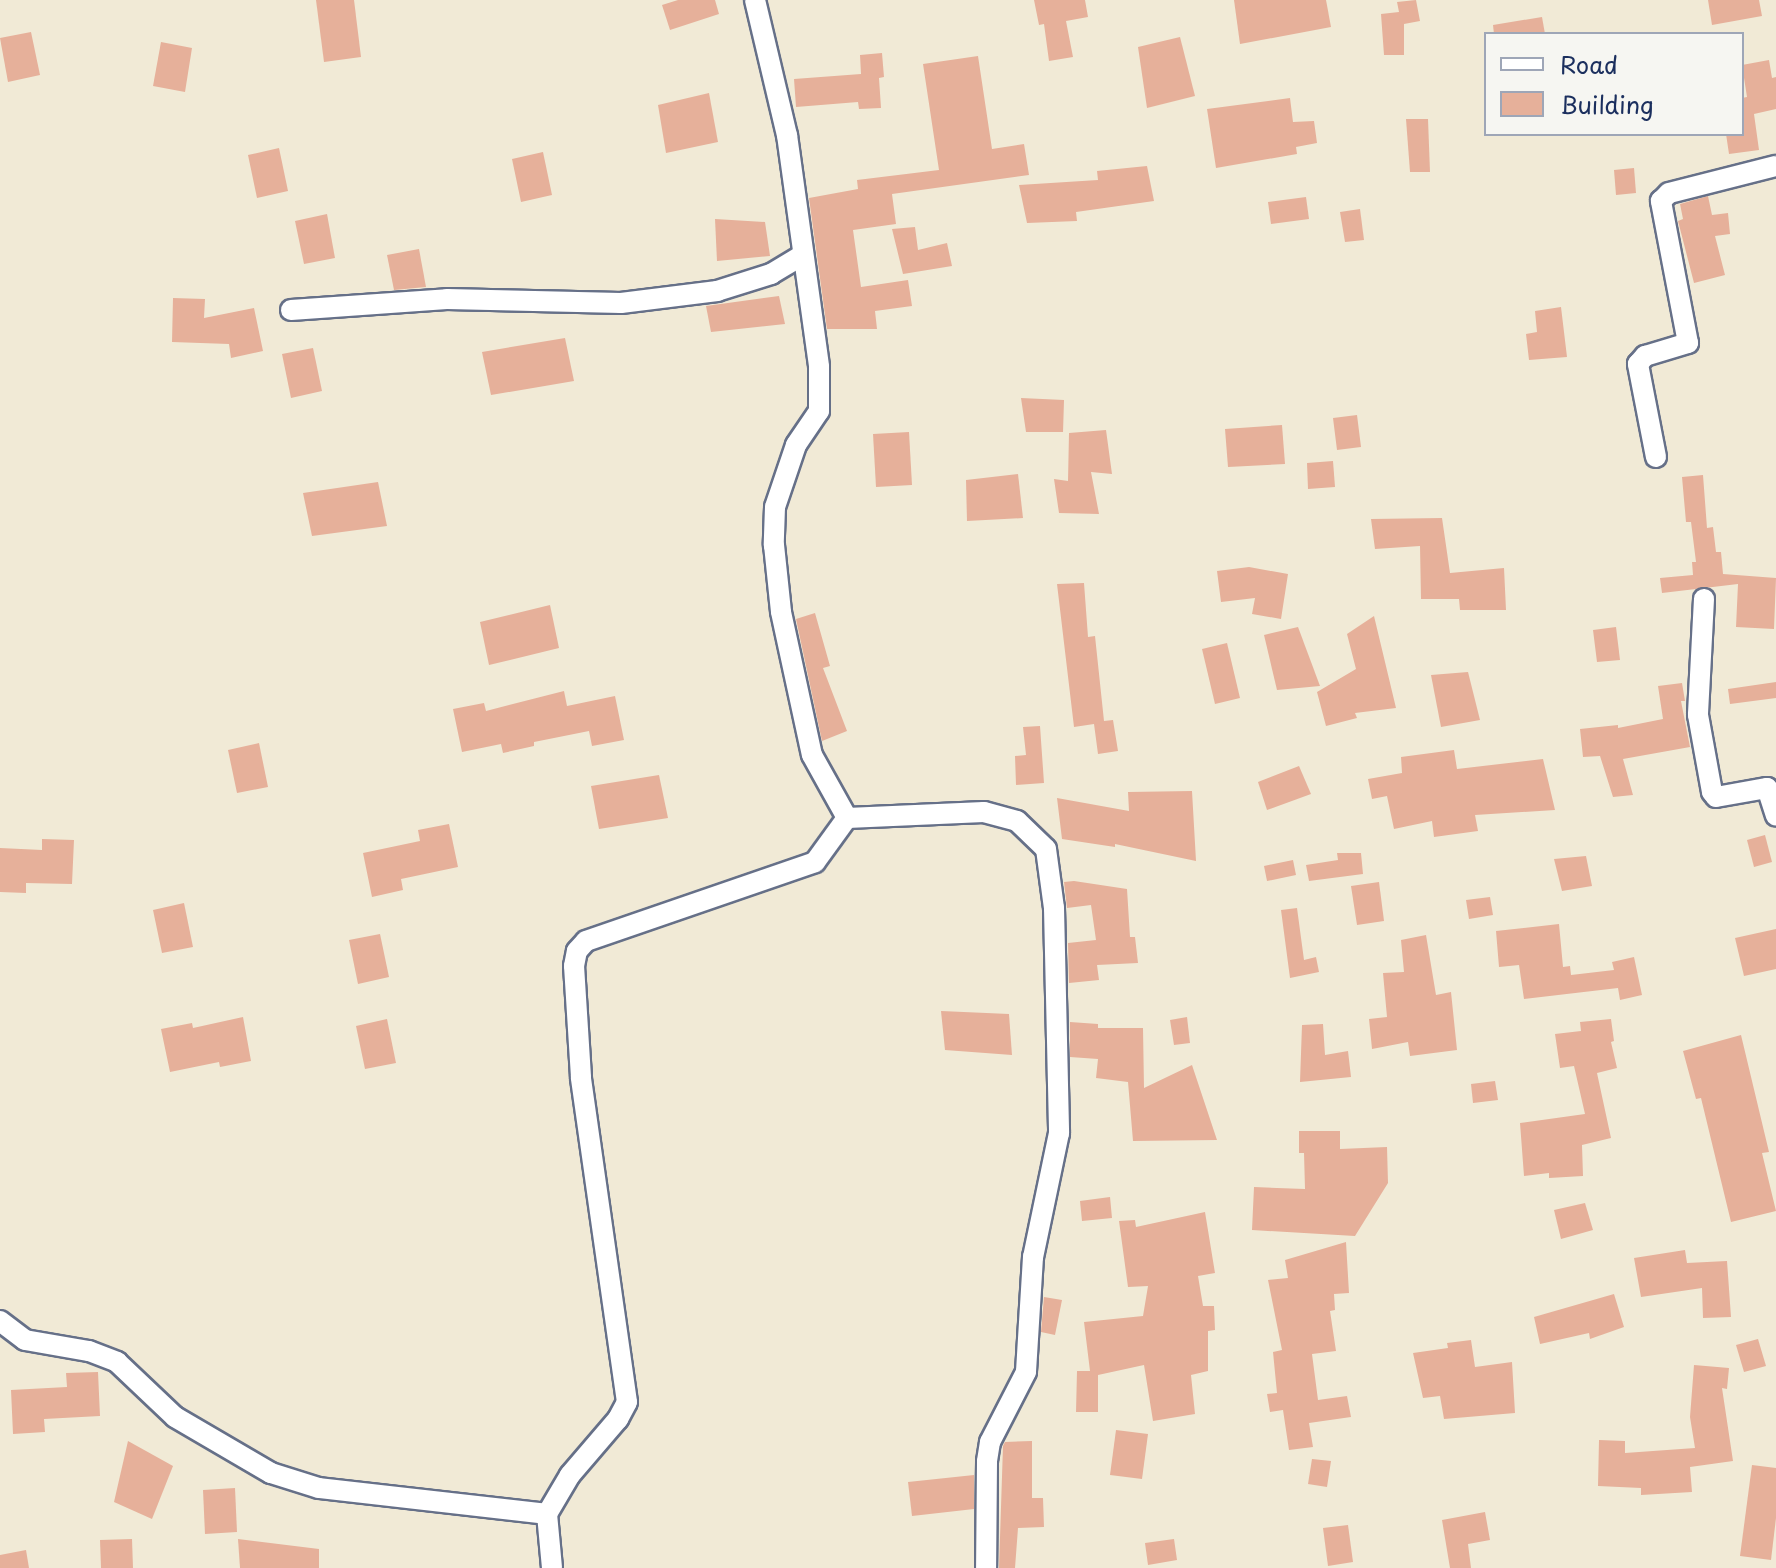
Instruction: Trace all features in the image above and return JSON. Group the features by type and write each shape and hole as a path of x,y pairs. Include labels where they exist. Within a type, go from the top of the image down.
{"street":[{"path":"755,0 787,135 819,367 819,411 796,445 775,507 774,545 781,612 812,755 847,818"},
{"path":"1656,457 1638,364 1645,356 1688,343 1661,201 1669,193 1776,166"},
{"path":"291,310 447,299 621,303 717,291 771,274 803,255"},
{"path":"1704,599 1698,715 1712,792 1716,797 1772,786 1776,816"},
{"path":"847,818 984,812 1017,821 1046,849 1054,908 1059,1133 1033,1257 1026,1372 990,1442 986,1568"},
{"path":"552,1568 547,1514 570,1475 618,1419 627,1402 581,1077 574,966 577,951 586,941 815,862 847,818"},
{"path":"0,1321 25,1340 89,1351 117,1362 175,1417 271,1473 319,1488 547,1514"}],"building":[{"path":"316,0 354,0 361,57 324,62"},
{"path":"678,0 715,0 719,14 670,30 662,5"},
{"path":"1034,0 1085,0 1088,17 1066,21 1073,57 1049,61 1044,24 1039,25"},
{"path":"1234,0 1326,0 1331,27 1240,44"},
{"path":"1416,0 1420,21 1404,24 1404,55 1384,55 1381,14 1399,12 1397,2"},
{"path":"1708,0 1759,0 1762,16 1712,25"},
{"path":"1542,17 1545,32 1494,32 1493,25"},
{"path":"31,32 40,75 8,82 0,38"},
{"path":"1180,37 1195,96 1147,108 1138,47"},
{"path":"161,42 192,48 185,92 153,86"},
{"path":"882,53 884,77 879,78 881,108 859,109 858,102 796,107 794,79 861,74 860,55"},
{"path":"978,56 992,149 1024,144 1029,175 892,194 896,224 853,230 861,287 908,280 912,306 875,311 877,329 827,329 809,198 858,189 857,180 939,170 923,64"},
{"path":"1769,60 1772,78 1776,77 1776,109 1754,114 1759,150 1729,154 1726,136 1744,136 1744,98 1747,97 1744,65"},
{"path":"709,93 718,142 666,153 658,105"},
{"path":"1290,98 1293,122 1314,121 1317,143 1296,147 1297,154 1216,168 1207,109"},
{"path":"1406,119 1428,119 1430,172 1410,172"},
{"path":"279,148 288,191 257,198 248,155"},
{"path":"543,152 552,195 521,202 512,159"},
{"path":"1147,166 1154,201 1076,212 1077,221 1027,223 1019,185 1098,180 1097,171"},
{"path":"1634,168 1636,193 1616,195 1614,170"},
{"path":"1708,196 1712,215 1728,213 1730,234 1715,236 1725,275 1694,283 1678,221 1683,219 1680,204"},
{"path":"1306,197 1309,219 1271,224 1268,202"},
{"path":"1360,209 1364,240 1345,242 1340,212"},
{"path":"327,214 335,258 304,264 295,221"},
{"path":"715,219 765,222 770,256 717,261"},
{"path":"915,227 918,250 947,243 952,266 903,274 892,229"},
{"path":"419,249 426,287 394,290 387,255"},
{"path":"779,296 785,324 711,332 706,306"},
{"path":"173,298 205,299 204,318 254,308 263,351 231,358 229,344 172,342"},
{"path":"1561,307 1567,357 1529,360 1526,334 1537,332 1535,311"},
{"path":"565,338 574,381 491,395 482,352"},
{"path":"313,348 322,391 291,398 282,354"},
{"path":"1021,398 1064,400 1063,432 1026,432"},
{"path":"1357,415 1361,447 1337,450 1333,418"},
{"path":"1282,425 1285,464 1228,467 1225,429"},
{"path":"1106,430 1112,474 1091,472 1099,514 1059,513 1054,479 1068,481 1069,433"},
{"path":"909,432 912,485 876,487 873,434"},
{"path":"1333,461 1335,487 1308,489 1307,463"},
{"path":"1018,474 1023,518 967,521 966,480"},
{"path":"1703,475 1707,528 1713,527 1716,552 1721,552 1723,574 1776,578 1774,629 1736,627 1738,584 1662,593 1660,578 1693,575 1692,562 1696,562 1691,522 1686,522 1682,477"},
{"path":"378,482 387,526 312,536 303,493"},
{"path":"1442,518 1450,573 1504,568 1506,610 1460,610 1459,599 1421,599 1420,546 1375,549 1371,519"},
{"path":"1249,567 1288,574 1281,619 1252,614 1255,598 1221,602 1217,571"},
{"path":"1084,583 1088,637 1095,636 1104,721 1113,720 1118,751 1098,754 1094,724 1074,727 1057,584"},
{"path":"550,605 559,648 489,665 480,622"},
{"path":"815,613 830,666 823,668 847,731 822,741 796,619"},
{"path":"1374,616 1396,708 1355,713 1357,718 1326,726 1317,692 1356,669 1347,634"},
{"path":"1298,627 1320,686 1277,690 1264,635"},
{"path":"1616,627 1620,660 1597,662 1593,630"},
{"path":"1227,643 1240,698 1215,704 1202,649"},
{"path":"1468,672 1480,720 1441,727 1431,675"},
{"path":"1776,682 1776,698 1730,704 1728,689"},
{"path":"1682,683 1685,701 1681,701 1690,747 1623,759 1633,795 1613,797 1600,756 1583,757 1580,729 1618,725 1618,728 1663,719 1658,686"},
{"path":"564,691 567,706 615,696 624,740 592,746 589,731 534,742 534,746 503,753 501,744 462,752 453,709 484,703 486,711"},
{"path":"1040,726 1044,783 1016,785 1015,756 1026,755 1023,727"},
{"path":"259,743 268,787 237,793 228,750"},
{"path":"1454,750 1457,769 1543,759 1555,810 1475,815 1478,831 1434,837 1432,821 1394,829 1387,796 1372,799 1368,779 1402,773 1401,757"},
{"path":"1299,766 1311,794 1267,810 1258,782"},
{"path":"659,775 668,818 599,829 591,786"},
{"path":"1192,791 1196,861 1115,844 1115,847 1062,839 1057,798 1129,811 1128,792"},
{"path":"449,824 458,867 401,879 403,890 372,897 363,853 420,841 418,830"},
{"path":"1765,835 1772,862 1754,867 1747,840"},
{"path":"42,839 74,840 72,884 26,883 26,893 0,892 0,848 42,850"},
{"path":"1337,853 1361,853 1363,874 1309,881 1306,865 1338,860"},
{"path":"1586,856 1592,886 1562,891 1554,859"},
{"path":"1293,860 1296,875 1267,881 1264,866"},
{"path":"1064,882 1127,889 1130,937 1135,937 1138,963 1097,965 1099,980 1069,983 1068,943 1096,940 1091,905 1067,908"},
{"path":"1379,882 1384,921 1357,925 1351,886"},
{"path":"1490,897 1493,915 1469,919 1466,900"},
{"path":"184,903 193,947 162,953 153,910"},
{"path":"1297,908 1304,960 1316,957 1319,972 1290,978 1281,910"},
{"path":"1559,924 1563,967 1570,966 1571,975 1614,970 1612,962 1634,957 1642,995 1620,1000 1618,988 1524,999 1519,965 1499,967 1496,931"},
{"path":"1776,929 1776,969 1744,976 1735,938"},
{"path":"380,934 389,977 358,984 349,940"},
{"path":"1426,935 1436,995 1451,992 1457,1050 1410,1056 1408,1042 1372,1049 1369,1019 1387,1017 1383,973 1404,972 1401,940"},
{"path":"941,1011 1009,1014 1012,1055 945,1050"},
{"path":"243,1017 251,1061 220,1067 219,1062 170,1072 161,1029 192,1023 193,1028"},
{"path":"1187,1017 1190,1043 1174,1045 1170,1020"},
{"path":"387,1019 396,1063 365,1069 356,1026"},
{"path":"1611,1019 1614,1041 1611,1042 1617,1068 1597,1073 1611,1138 1582,1145 1583,1176 1549,1178 1549,1173 1524,1176 1520,1123 1585,1114 1574,1066 1560,1068 1555,1034 1581,1031 1580,1022"},
{"path":"1070,1022 1098,1024 1098,1028 1143,1028 1144,1088 1192,1065 1217,1140 1133,1141 1128,1082 1096,1078 1098,1059 1070,1057"},
{"path":"1323,1024 1325,1055 1348,1051 1351,1077 1300,1082 1302,1025"},
{"path":"1741,1035 1769,1152 1762,1153 1776,1211 1731,1222 1701,1098 1696,1099 1683,1051"},
{"path":"1495,1081 1498,1100 1473,1103 1471,1084"},
{"path":"1299,1131 1340,1131 1340,1149 1387,1147 1388,1183 1355,1236 1252,1230 1254,1187 1305,1189 1304,1153 1299,1153"},
{"path":"1110,1197 1112,1218 1082,1221 1080,1201"},
{"path":"1585,1203 1593,1230 1561,1239 1554,1210"},
{"path":"1205,1212 1215,1273 1198,1276 1203,1306 1214,1306 1215,1330 1208,1331 1208,1371 1191,1375 1195,1414 1153,1421 1144,1365 1098,1375 1098,1412 1076,1412 1077,1371 1090,1371 1084,1322 1143,1316 1148,1286 1128,1287 1119,1221 1135,1220 1136,1227"},
{"path":"1346,1242 1349,1293 1334,1294 1335,1310 1330,1311 1336,1351 1312,1354 1318,1400 1347,1396 1351,1417 1309,1423 1313,1447 1289,1450 1283,1410 1270,1412 1267,1394 1277,1393 1273,1352 1282,1350 1268,1280 1288,1278 1285,1260"},
{"path":"1685,1250 1687,1263 1727,1261 1731,1317 1703,1318 1702,1288 1641,1297 1634,1258"},
{"path":"1614,1294 1624,1327 1590,1339 1589,1333 1540,1344 1534,1317"},
{"path":"1044,1297 1062,1300 1055,1335 1041,1332"},
{"path":"1758,1339 1766,1366 1744,1372 1736,1345"},
{"path":"1471,1340 1475,1367 1512,1362 1515,1413 1444,1419 1440,1396 1423,1398 1413,1353 1448,1348 1447,1343"},
{"path":"1694,1365 1729,1368 1727,1389 1722,1388 1733,1461 1690,1467 1692,1492 1641,1495 1641,1488 1598,1486 1599,1440 1625,1441 1625,1453 1695,1448 1690,1417"},
{"path":"98,1372 100,1416 44,1419 45,1432 13,1434 11,1390 67,1387 66,1373"},
{"path":"1116,1430 1148,1434 1142,1479 1110,1475"},
{"path":"128,1441 173,1466 152,1519 114,1502"},
{"path":"1032,1441 1032,1498 1043,1498 1044,1527 1018,1528 1015,1568 999,1568 1003,1446 1005,1442"},
{"path":"1312,1459 1331,1461 1327,1487 1308,1484"},
{"path":"1752,1465 1776,1468 1776,1518 1771,1560 1740,1556"},
{"path":"974,1475 974,1509 912,1516 908,1482"},
{"path":"235,1488 237,1532 205,1534 203,1490"},
{"path":"1485,1512 1490,1540 1468,1544 1471,1568 1450,1568 1442,1520"},
{"path":"1348,1525 1353,1562 1328,1566 1323,1528"},
{"path":"132,1539 133,1568 101,1568 100,1540"},
{"path":"238,1539 319,1549 319,1568 240,1568"},
{"path":"1174,1539 1177,1560 1148,1565 1145,1543"},
{"path":"26,1550 29,1568 0,1568 0,1555"}]}
